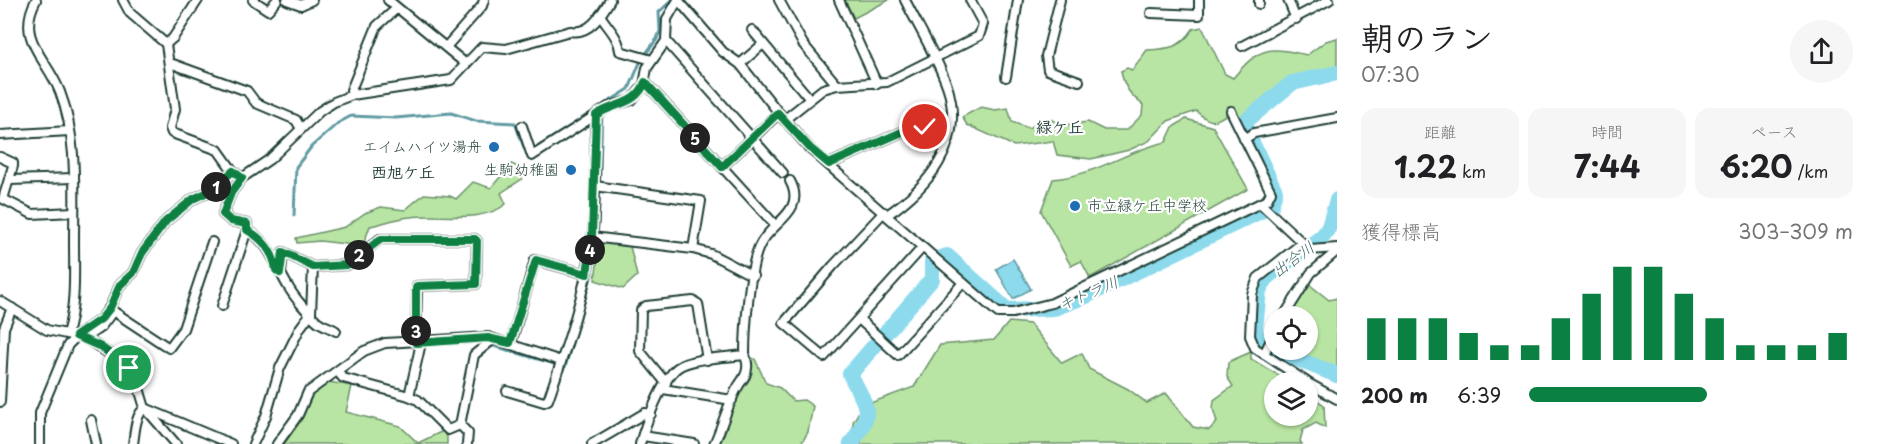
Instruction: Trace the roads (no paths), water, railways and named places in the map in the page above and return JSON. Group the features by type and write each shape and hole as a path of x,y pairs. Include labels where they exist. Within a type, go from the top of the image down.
{"street":[{"path":"36,0 28,21 29,39 59,91 70,131 74,178 73,305 67,334"},
{"path":"123,0 130,13 166,44 175,109 170,128 172,133 218,150 233,171 242,178"},
{"path":"166,44 173,38 198,0"},
{"path":"253,0 268,10 277,0"},
{"path":"287,0 301,5 312,0"},
{"path":"352,95 351,90 377,26 392,5 403,0"},
{"path":"446,47 482,6 484,0"},
{"path":"222,306 247,230 247,224 231,221 223,214 231,193 242,178 270,159 320,111 352,95 446,82 482,47 506,49 570,31 579,33 586,30 610,0"},
{"path":"779,0 803,44 837,85"},
{"path":"839,0 877,84"},
{"path":"905,0 950,94 951,127 945,151 932,176 918,192 885,214 833,266 784,323 824,357 922,248"},
{"path":"722,167 751,138 823,89 837,85 877,84 979,36 983,24 970,0"},
{"path":"1006,77 1018,0"},
{"path":"1060,0 1046,56 1048,70 1079,81"},
{"path":"1151,13 1198,15 1199,0"},
{"path":"1288,0 1296,19"},
{"path":"1242,46 1329,0"},
{"path":"522,126 532,156 608,107 632,100 645,82 652,60 666,41 667,19 679,1 723,52 740,63 781,116 829,164 962,284 998,313 1012,313 1052,303 1267,200 1271,192 1231,111"},
{"path":"392,5 466,64"},
{"path":"600,15 609,32 617,38 620,51 652,60"},
{"path":"752,30 809,98"},
{"path":"666,41 783,173"},
{"path":"740,63 763,44"},
{"path":"170,63 237,86 253,96 256,103 296,120 301,129"},
{"path":"645,82 775,225"},
{"path":"507,391 544,402 548,400 561,361 587,274 595,186 596,115"},
{"path":"1244,139 1254,134 1337,118"},
{"path":"829,164 918,125 935,129 951,127"},
{"path":"0,136 70,131"},
{"path":"0,157 13,163 3,199 32,214 74,212"},
{"path":"42,443 40,412 62,357 110,308 120,285 133,273 142,253 166,221 193,199 210,191 233,171"},
{"path":"10,180 74,178"},
{"path":"714,444 748,369 745,355 753,276 759,245 775,225 784,222 794,204 794,188 790,181"},
{"path":"595,186 701,201 693,249"},
{"path":"1260,203 1310,250 1337,249"},
{"path":"247,230 262,238 273,257 276,270 315,320 336,332"},
{"path":"592,237 693,249 711,254 753,276"},
{"path":"280,273 283,252 313,267 347,265 381,239 475,239 477,241 476,284 417,286 416,288 419,343 409,396"},
{"path":"81,337 101,327 113,311 169,348 183,329 212,242"},
{"path":"1264,354 1255,348 1250,336 1252,294 1258,278 1301,244"},
{"path":"1290,306 1311,273 1337,249"},
{"path":"510,343 536,260 587,274"},
{"path":"253,444 266,416 280,368 300,328 311,313 313,267"},
{"path":"859,320 898,354 962,284"},
{"path":"0,301 47,330 81,337 116,357 135,375 145,408 176,444"},
{"path":"707,360 698,304 693,301 646,306 640,310 640,351 665,386 732,400"},
{"path":"0,402 4,328 12,308"},
{"path":"277,444 287,432 308,392 364,351 385,343 488,338 510,343 561,361"},
{"path":"460,425 474,355 491,340"},
{"path":"694,444 641,440 665,386 676,369 707,360 745,355"},
{"path":"1273,360 1291,372"},
{"path":"337,371 343,378 409,396 448,430 460,425"},
{"path":"1318,389 1337,399"},
{"path":"133,444 136,423 141,411 145,408"},
{"path":"145,408 231,444"},
{"path":"592,444 645,413 651,414"},
{"path":"91,420 96,444"},
{"path":"460,425 468,433 467,444"}],"water":[{"path":"1013,259 1031,289 1013,299 996,269"}],"waterway":[{"path":"294,215 296,167 312,146 338,123 351,116 396,118 451,113 476,121 515,123 525,150 534,149 629,89 641,60 657,39 660,31 659,12 672,0"},
{"name":"キトラ川","path":"851,444 863,424 866,409 850,374 932,279 932,262 947,256 1007,310 1054,308 1086,296 1271,206 1275,191 1246,130 1246,121 1292,83 1337,73"},
{"path":"490,345 565,367 592,274 598,222 602,114"},
{"name":"出合川","path":"1337,200 1329,227 1322,237 1268,276 1259,290 1255,329 1257,339 1262,345 1337,375"}],"place":[{"name":"エイムハイツ湯舟","path":"494,147"},
{"name":"生駒幼稚園","path":"571,170"},
{"name":"市立緑ケ丘中学校","path":"1075,206"}],"district":[{"name":"緑ケ丘","path":"1060,127"},
{"name":"西旭ケ丘","path":"403,172"}]}
